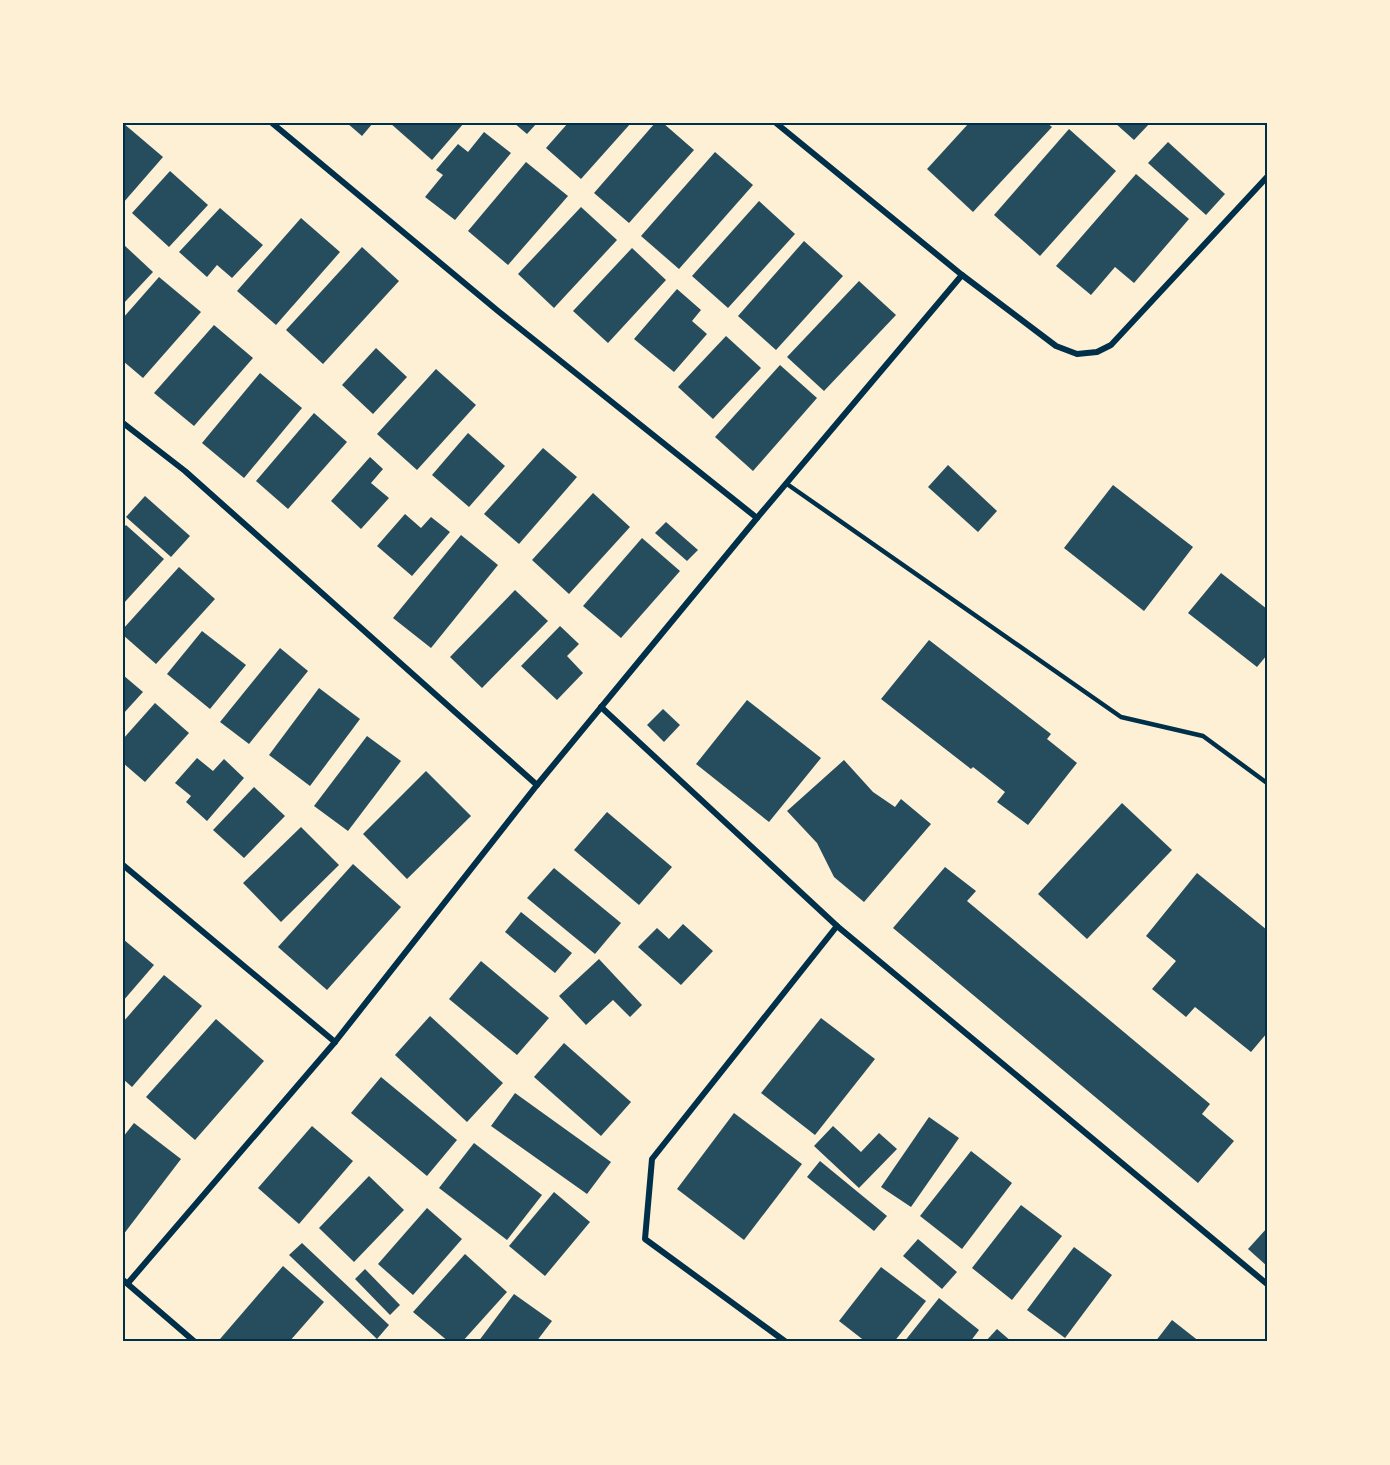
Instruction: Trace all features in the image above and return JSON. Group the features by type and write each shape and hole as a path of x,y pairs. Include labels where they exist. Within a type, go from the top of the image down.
{"street":[{"path":"272,123 498,311 757,518"},
{"path":"776,123 962,275 1056,346 1077,354 1097,352 1111,345 1267,177"},
{"path":"195,1342 125,1281 335,1042 537,785 757,518 962,275"},
{"path":"123,423 185,471 537,785"},
{"path":"601,707 837,926 1267,1284"},
{"path":"123,865 335,1042"},
{"path":"786,1342 645,1239 652,1160 837,926"}],"lane":[{"path":"787,484 1121,717 1203,735 1267,783"}],"building":[{"path":"123,123 163,157 123,203"},
{"path":"347,123 373,123 362,136"},
{"path":"390,123 464,123 432,160"},
{"path":"514,123 537,123 527,134"},
{"path":"568,123 631,123 581,179 546,148"},
{"path":"655,123 663,123 694,150 629,223 594,193"},
{"path":"969,123 1047,123 1052,127 973,212 927,169"},
{"path":"1115,123 1150,123 1134,140"},
{"path":"1069,129 1116,171 1040,256 994,215"},
{"path":"484,132 511,153 455,220 425,197 443,175 436,170 458,144 468,152"},
{"path":"1168,142 1225,194 1206,215 1148,163"},
{"path":"715,152 753,185 679,269 641,236"},
{"path":"526,162 568,196 508,265 468,231"},
{"path":"170,171 208,205 169,247 132,213"},
{"path":"1136,174 1189,219 1134,283 1115,267 1091,295 1056,266"},
{"path":"759,201 795,234 728,308 692,276"},
{"path":"581,207 617,240 554,308 518,274"},
{"path":"220,208 263,245 232,278 217,265 207,277 179,252"},
{"path":"301,218 340,252 276,325 237,291"},
{"path":"804,241 843,276 776,350 738,316"},
{"path":"123,244 153,272 123,304"},
{"path":"362,247 399,281 323,364 286,330"},
{"path":"632,248 666,280 608,343 573,311"},
{"path":"159,277 201,312 143,378 123,361 123,318"},
{"path":"859,281 896,315 824,391 787,357"},
{"path":"677,289 701,310 692,321 707,334 674,372 634,339"},
{"path":"214,325 253,358 194,426 154,393"},
{"path":"726,336 761,368 713,419 678,387"},
{"path":"376,348 407,377 373,414 342,385"},
{"path":"780,365 817,398 753,471 715,437"},
{"path":"436,369 476,405 417,470 377,434"},
{"path":"260,373 302,408 244,478 202,443"},
{"path":"314,413 347,442 288,509 256,481"},
{"path":"468,433 505,466 469,507 432,475"},
{"path":"543,448 577,477 519,544 484,514"},
{"path":"370,457 383,469 371,483 389,498 361,529 331,501"},
{"path":"948,465 997,511 978,532 928,487"},
{"path":"1113,485 1193,547 1144,611 1064,548"},
{"path":"593,493 630,527 569,594 532,560"},
{"path":"145,496 190,536 171,557 126,517"},
{"path":"405,514 421,528 431,517 450,532 412,576 377,546"},
{"path":"666,522 698,550 687,561 655,533"},
{"path":"126,525 164,559 123,604 123,528"},
{"path":"461,535 498,565 431,648 393,618"},
{"path":"642,538 680,571 621,638 583,606"},
{"path":"179,567 215,599 156,664 123,635 123,629"},
{"path":"1221,573 1267,609 1267,655 1257,667 1188,613"},
{"path":"515,590 548,621 482,688 450,657"},
{"path":"560,626 579,644 567,656 583,673 557,700 521,666"},
{"path":"202,631 246,665 210,709 167,674"},
{"path":"929,640 1051,734 1047,739 1077,763 1028,825 997,802 1005,792 973,767 971,769 881,699"},
{"path":"280,648 308,671 249,744 220,722"},
{"path":"123,675 143,692 123,714"},
{"path":"319,688 360,719 310,786 269,755"},
{"path":"747,700 821,758 769,822 696,764"},
{"path":"155,703 189,733 145,782 123,763 123,739"},
{"path":"663,709 680,725 664,742 647,725"},
{"path":"367,736 401,761 348,831 314,806"},
{"path":"197,758 213,771 224,759 244,778 207,821 186,802 191,796 175,783"},
{"path":"844,760 873,792 895,807 901,799 931,824 864,902 834,877 817,843 787,811"},
{"path":"426,771 471,816 407,879 363,834"},
{"path":"254,787 285,816 244,858 213,830"},
{"path":"1122,803 1172,850 1087,939 1038,894"},
{"path":"607,812 672,867 639,905 574,850"},
{"path":"301,827 339,865 281,922 243,883"},
{"path":"353,864 401,907 327,990 278,947"},
{"path":"945,867 976,891 967,901 1210,1104 1202,1114 1234,1141 1198,1183 893,928"},
{"path":"554,868 621,923 595,954 527,898"},
{"path":"1197,873 1267,930 1267,1033 1251,1052 1195,1007 1186,1017 1152,989 1176,961 1146,936"},
{"path":"521,912 572,953 555,973 505,932"},
{"path":"683,924 713,951 681,985 638,947 657,928 669,939"},
{"path":"123,939 154,965 123,1001"},
{"path":"599,959 642,1005 630,1017 613,1000 586,1025 559,996"},
{"path":"481,961 549,1018 517,1055 449,999"},
{"path":"164,975 202,1006 132,1087 123,1079 123,1022"},
{"path":"430,1016 503,1083 467,1122 395,1055"},
{"path":"821,1018 875,1059 815,1135 761,1093"},
{"path":"216,1019 264,1061 195,1140 146,1097"},
{"path":"564,1043 631,1102 601,1136 534,1077"},
{"path":"381,1077 457,1140 427,1176 351,1113"},
{"path":"515,1093 611,1162 587,1194 491,1126"},
{"path":"734,1113 802,1164 744,1240 677,1189"},
{"path":"929,1117 959,1138 911,1207 881,1187"},
{"path":"134,1123 181,1159 123,1235 123,1137"},
{"path":"312,1126 353,1161 299,1224 258,1188"},
{"path":"833,1126 861,1152 879,1133 897,1149 859,1188 814,1146"},
{"path":"474,1143 542,1195 507,1240 439,1188"},
{"path":"971,1151 1012,1183 962,1249 920,1216"},
{"path":"820,1161 887,1216 874,1231 807,1177"},
{"path":"369,1176 404,1210 354,1262 319,1228"},
{"path":"554,1192 590,1222 545,1276 509,1246"},
{"path":"1021,1205 1062,1236 1012,1300 972,1268"},
{"path":"427,1208 462,1239 413,1295 378,1264"},
{"path":"1267,1228 1267,1266 1248,1249"},
{"path":"918,1239 957,1272 942,1289 903,1256"},
{"path":"302,1243 389,1325 377,1339 289,1255"},
{"path":"1074,1247 1112,1275 1065,1338 1027,1310"},
{"path":"465,1254 507,1292 462,1342 449,1342 413,1312"},
{"path":"283,1266 324,1302 289,1342 224,1342 220,1339"},
{"path":"881,1267 926,1301 894,1342 866,1342 839,1321"},
{"path":"365,1269 400,1305 390,1315 355,1279"},
{"path":"514,1294 552,1321 536,1342 478,1342"},
{"path":"939,1298 979,1330 970,1342 904,1342"},
{"path":"1172,1320 1200,1342 1155,1342"},
{"path":"997,1329 1012,1342 985,1342"}]}
